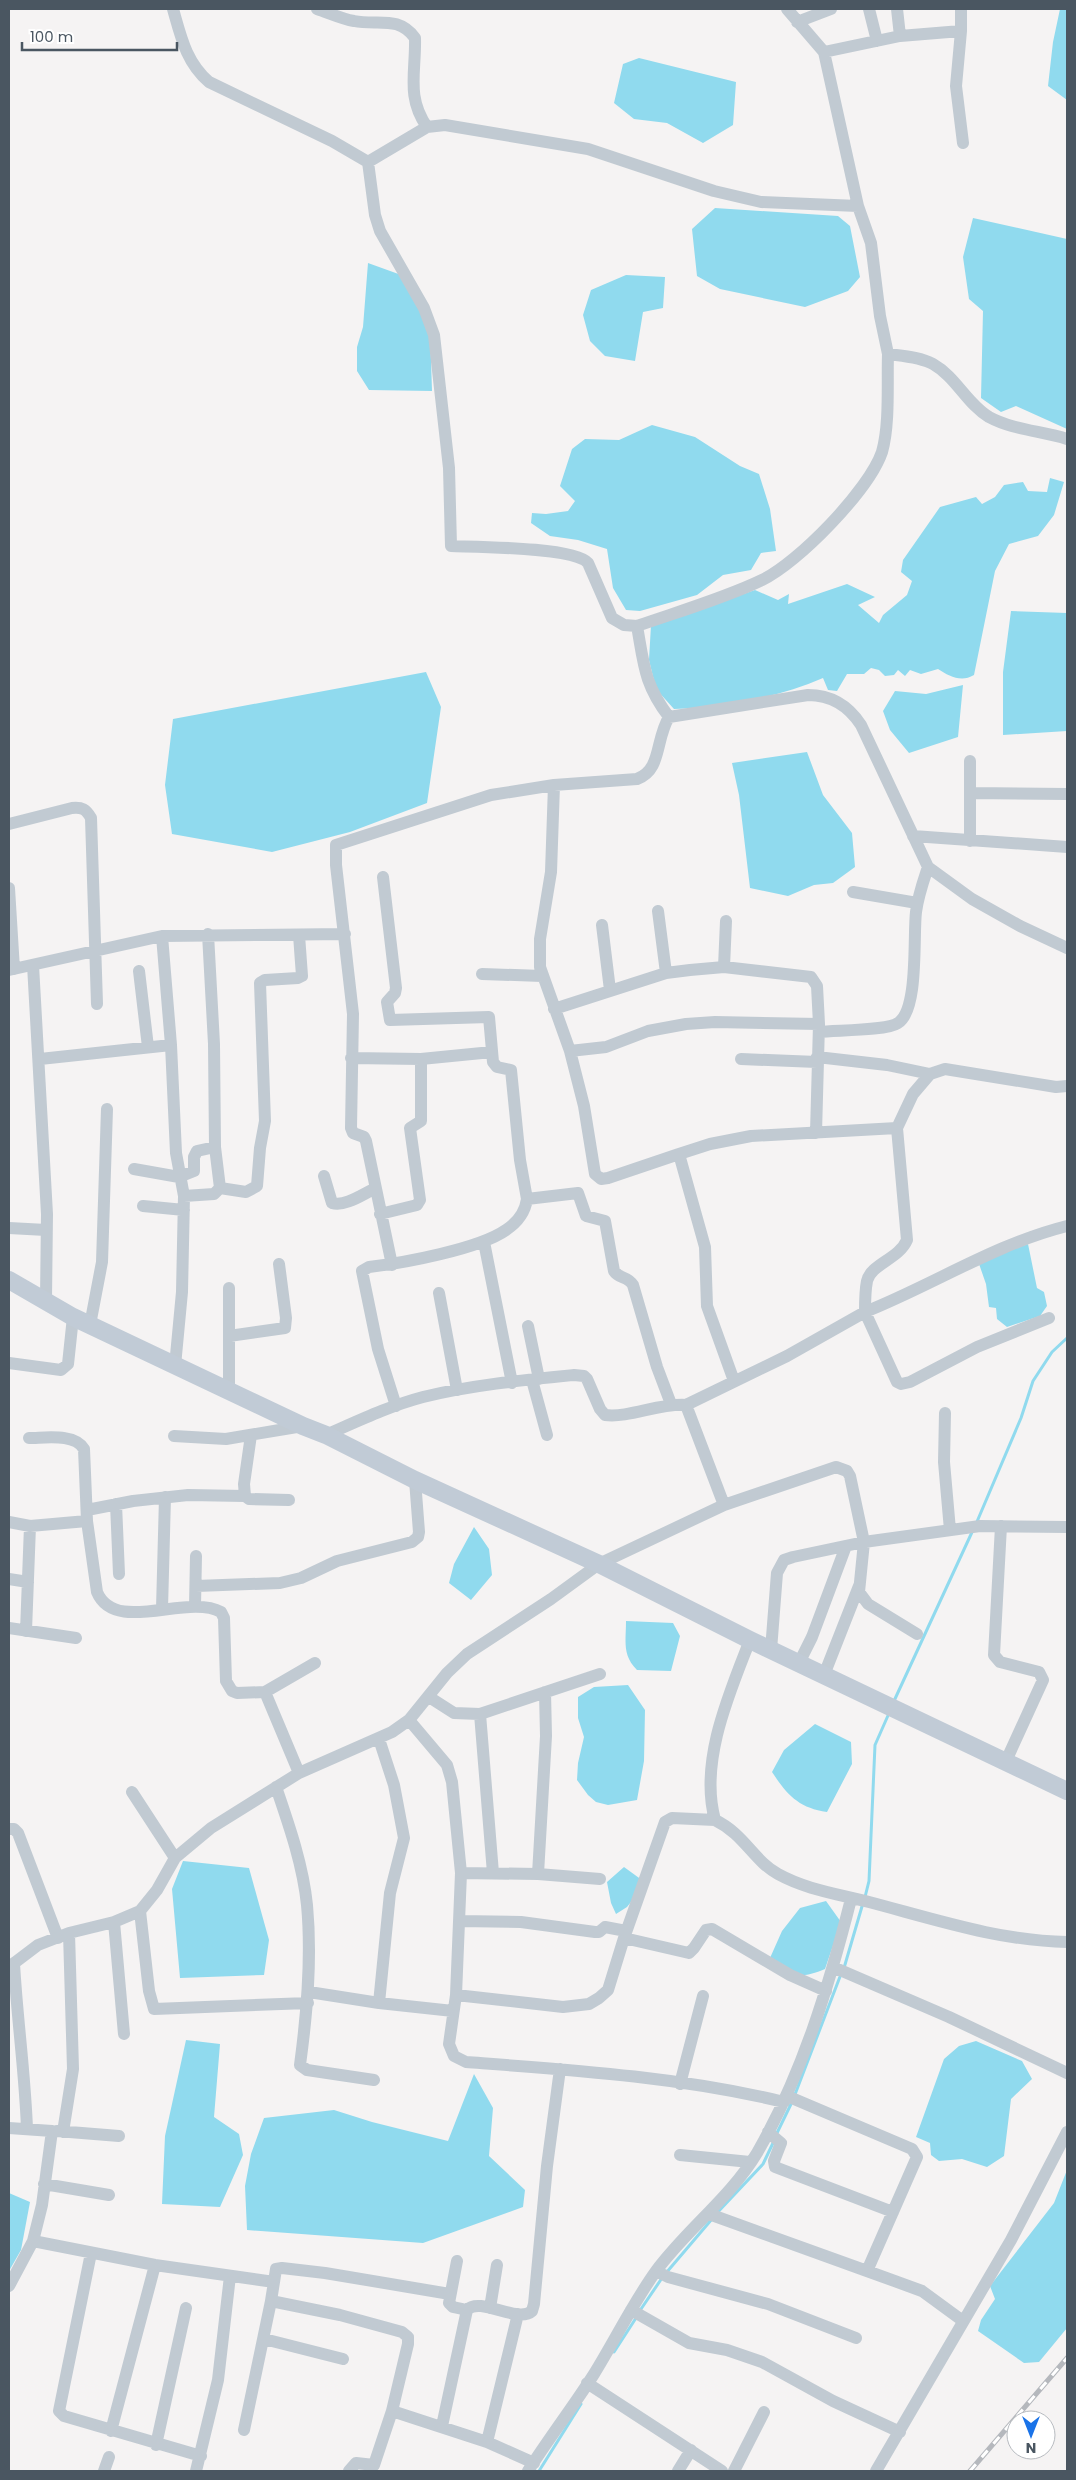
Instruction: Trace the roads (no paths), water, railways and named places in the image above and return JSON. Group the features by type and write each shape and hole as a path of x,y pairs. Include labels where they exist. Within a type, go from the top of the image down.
{"main road":[{"path":"9,1280 46,1299 73,1317 303,1426 326,1435 415,1480 599,1564 750,1640 1067,1791"}],"street":[{"path":"173,9 186,52 193,66 209,82 332,141 368,162"},
{"path":"317,9 349,20 394,23 409,30 415,38 414,99 417,113 427,126"},
{"path":"368,162 374,207 380,231 424,308 434,335 449,468 451,546 557,552 584,558 588,563 612,618 624,625 637,626 763,580 818,536 854,498 873,472 882,451 888,354 880,316 871,244 858,206 824,52 788,9"},
{"path":"797,22 832,9"},
{"path":"869,9 877,41"},
{"path":"897,9 900,36"},
{"path":"961,9 956,86 964,143"},
{"path":"824,52 900,36 961,31"},
{"path":"368,162 427,126 445,125 588,149 714,191 761,202 858,206"},
{"path":"888,354 933,365 944,372 989,417 1016,427 1067,438"},
{"path":"637,626 650,689 669,716"},
{"path":"669,716 808,695 835,700 853,714 861,725 928,868 972,899 1020,926 1067,948"},
{"path":"392,1265 374,1189 366,1141 364,1136 353,1133 351,1128 353,1014 336,858 337,844 491,795 554,785 637,779 645,776 655,763 660,736 669,716"},
{"path":"970,761 970,841"},
{"path":"554,785 551,872 540,939 542,976 570,1051 597,1177 608,1178 710,1144 751,1136 897,1128"},
{"path":"970,793 1067,794"},
{"path":"9,824 81,807 88,812 91,818 97,1004"},
{"path":"913,836 1067,847"},
{"path":"570,1051 606,1047 648,1030 686,1024 715,1022 819,1028 884,1027 897,1024 905,1018 911,993 918,903 928,868"},
{"path":"383,877 396,988 395,993 388,1002 390,1020 489,1017 494,1066 512,1070 520,1160 527,1199 525,1211 513,1225 484,1242 392,1265 365,1268 362,1276 378,1349 396,1406"},
{"path":"9,888 11,970 162,936 345,934"},
{"path":"854,892 918,903"},
{"path":"658,911 666,973"},
{"path":"724,967 726,921"},
{"path":"602,925 610,990"},
{"path":"208,934 214,1044 215,1147 220,1188"},
{"path":"220,1188 246,1192 257,1186 260,1148 265,1121 260,983 265,980 298,978 302,976 299,935"},
{"path":"162,936 171,1045 176,1154 184,1196 182,1292 175,1366"},
{"path":"33,965 40,1059 46,1230 46,1299"},
{"path":"554,1009 666,973 724,967 811,977 817,986 819,1028 816,1133"},
{"path":"139,971 148,1047"},
{"path":"482,974 542,976"},
{"path":"40,1059 171,1045"},
{"path":"351,1058 421,1059 492,1052"},
{"path":"380,1214 417,1205 420,1200 410,1128 421,1121 421,1059"},
{"path":"741,1059 817,1059 887,1065 930,1074 945,1069 954,1069 1056,1087 1067,1086"},
{"path":"930,1074 913,1094 897,1128 907,1240 903,1248 896,1255 870,1275 865,1312 897,1382 901,1384 910,1382 976,1347 1049,1318"},
{"path":"90,1325 102,1262 107,1110"},
{"path":"134,1169 179,1177 194,1171 194,1153 215,1147"},
{"path":"679,1154 705,1247 707,1306 734,1381"},
{"path":"324,1176 332,1203 335,1204 342,1203 374,1189"},
{"path":"184,1196 214,1194 220,1188"},
{"path":"527,1199 578,1193 586,1216 600,1218 605,1221 614,1271 616,1275 629,1279 633,1285 657,1367 672,1404"},
{"path":"143,1206 184,1210"},
{"path":"326,1435 396,1406 421,1398 457,1390 535,1379 584,1376 605,1414 618,1414 672,1404 686,1405 788,1356 865,1312 893,1301 1003,1247 1067,1226"},
{"path":"9,1228 46,1230"},
{"path":"484,1242 512,1383"},
{"path":"229,1336 285,1328 286,1318 279,1264"},
{"path":"229,1288 229,1391"},
{"path":"439,1293 457,1390"},
{"path":"9,1363 61,1370 65,1368 68,1364 73,1317"},
{"path":"528,1326 535,1379 547,1435"},
{"path":"686,1405 724,1505"},
{"path":"945,1413 944,1462 950,1530"},
{"path":"174,1436 216,1439 303,1426"},
{"path":"245,1496 244,1484 251,1435"},
{"path":"29,1438 68,1438 82,1444 86,1457 87,1516 96,1592 99,1599 113,1610 125,1613 195,1606 216,1609 221,1612 224,1618 226,1681 232,1691 236,1693 265,1692 315,1662"},
{"path":"27,2129 25,2073 11,1965 30,1949 63,1936 114,1922 140,1911 157,1890 175,1858 211,1828 299,1773 379,1739 409,1720 447,1673 467,1654 551,1599 599,1564 724,1505 836,1467 847,1471 850,1476 864,1542 859,1592 868,1604 917,1634"},
{"path":"196,1586 280,1583 301,1578 337,1561 412,1542 418,1537 419,1532 415,1480"},
{"path":"9,1522 30,1526 87,1516 116,1504 188,1495 245,1496 249,1499 289,1500"},
{"path":"162,1609 165,1497"},
{"path":"116,1504 119,1574"},
{"path":"26,1631 30,1526"},
{"path":"771,1650 776,1573 780,1565 792,1557 864,1542 980,1526 1067,1527"},
{"path":"1001,1526 994,1655 1000,1662 1039,1672 1043,1680 1006,1761"},
{"path":"799,1663 812,1637 846,1546"},
{"path":"195,1606 196,1556"},
{"path":"9,1578 28,1582"},
{"path":"824,1675 859,1586"},
{"path":"9,1628 76,1638"},
{"path":"715,1820 711,1798 712,1753 750,1640"},
{"path":"429,1697 454,1713 480,1714 600,1674"},
{"path":"265,1692 299,1773"},
{"path":"538,1874 546,1736 545,1692"},
{"path":"480,1714 493,1873"},
{"path":"409,1720 442,1757 450,1773 461,1873 456,1995 449,2044 450,2051 458,2060 560,2069 790,2099 912,2150 916,2153 916,2163 867,2271"},
{"path":"379,1739 394,1785 404,1838 390,1893 379,2002"},
{"path":"276,1787 296,1846 307,1905 308,1997 300,2065 302,2069 374,2080"},
{"path":"132,1792 175,1858"},
{"path":"456,1995 563,2007 589,2004 608,1990 625,1934 665,1822 672,1818 715,1820 735,1832 776,1873 806,1886 982,1932 1067,1942"},
{"path":"9,1828 14,1829 18,1834 63,1936 73,2069 44,2184 33,2241 9,2286"},
{"path":"461,1873 538,1874 600,1879"},
{"path":"392,2411 487,2442 531,2467 591,2386 662,2274 676,2247 715,2216 750,2162 773,2135 790,2099 826,1991 839,1970 859,1900"},
{"path":"140,1911 150,1998 154,2008 308,1997 379,2002 453,2011"},
{"path":"459,1921 514,1922 595,1932 599,1932 605,1927 689,1952 694,1948 706,1930 712,1929 790,1976 826,1991"},
{"path":"114,1922 124,2034"},
{"path":"839,1970 949,2017 1067,2073"},
{"path":"680,2084 703,1996"},
{"path":"442,2426 467,2310 473,2306 518,2314 529,2314 534,2304 546,2166 560,2069"},
{"path":"9,2128 119,2136"},
{"path":"876,2471 1011,2240 1067,2132"},
{"path":"773,2135 781,2143 774,2161 775,2168 893,2212"},
{"path":"680,2155 750,2162"},
{"path":"44,2184 109,2195"},
{"path":"715,2216 922,2291 963,2321"},
{"path":"33,2241 155,2265 274,2282"},
{"path":"90,2253 58,2406 61,2414 156,2445 201,2456"},
{"path":"457,2261 448,2300 450,2305 467,2310"},
{"path":"111,2431 155,2265"},
{"path":"490,2308 497,2265"},
{"path":"244,2430 264,2339 276,2269 325,2273 450,2294"},
{"path":"662,2274 768,2304 856,2338"},
{"path":"196,2471 218,2380 230,2276"},
{"path":"271,2301 347,2317 405,2333 408,2344 392,2411 373,2468 356,2463 349,2471"},
{"path":"156,2445 186,2308"},
{"path":"636,2313 689,2342 727,2350 762,2362 833,2401 900,2432"},
{"path":"487,2442 518,2314"},
{"path":"264,2339 342,2360"},
{"path":"591,2386 722,2471"},
{"path":"734,2471 764,2412"},
{"path":"678,2471 691,2450"},
{"path":"104,2471 109,2457"}],"water":[{"path":"1060,9 1067,9 1067,100 1048,86 1053,42"},
{"path":"639,58 736,82 733,125 703,143 667,123 634,119 614,103 623,64"},
{"path":"715,208 838,216 850,226 860,277 848,291 805,307 720,289 697,276 692,229"},
{"path":"973,218 1067,239 1067,429 1016,406 1001,412 981,398 983,311 969,299 963,257"},
{"path":"368,263 404,276 430,329 432,391 369,390 357,371 357,347 363,327"},
{"path":"626,275 665,277 663,308 643,312 635,361 605,356 590,341 583,315 591,290"},
{"path":"652,425 695,437 740,466 759,474 770,509 776,551 761,553 751,570 723,575 697,595 640,611 626,610 613,588 607,549 578,540 550,536 531,523 532,513 546,514 568,511 575,501 560,486 572,449 585,439 619,440"},
{"path":"1050,478 1064,482 1054,515 1038,536 1009,544 995,571 974,675 960,678 951,676 938,669 921,674 910,670 905,676 898,670 894,675 885,676 879,670 871,668 864,674 847,674 837,691 828,690 823,678 787,691 731,704 674,709 656,689 649,660 651,625 755,590 778,600 789,594 788,604 847,584 875,597 858,605 879,623 883,615 907,595 912,581 901,572 903,560 940,507 976,497 982,504 995,497 1004,485 1023,482 1028,491 1047,492"},
{"path":"1011,611 1067,613 1067,731 1003,735 1003,672"},
{"path":"426,672 441,707 427,803 350,832 272,852 172,834 165,785 173,719"},
{"path":"963,685 958,737 909,753 890,730 883,711 895,691 926,694"},
{"path":"807,752 823,795 852,833 855,867 833,883 814,885 788,896 750,888 739,795 732,763"},
{"path":"1028,1244 1037,1288 1044,1292 1047,1306 1040,1316 1007,1327 997,1319 996,1308 989,1307 986,1284 978,1261"},
{"path":"474,1527 489,1549 492,1575 471,1600 449,1583 454,1564"},
{"path":"626,1621 673,1623 680,1636 671,1671 637,1670 627,1653"},
{"path":"628,1685 645,1710 644,1761 637,1800 608,1805 596,1802 577,1780 578,1763 584,1737 578,1718 578,1697 594,1687"},
{"path":"815,1724 851,1742 852,1764 827,1812 801,1804 789,1794 772,1772 784,1750"},
{"path":"183,1861 249,1868 269,1940 264,1975 180,1978 172,1889"},
{"path":"624,1867 646,1883 627,1907 616,1914 611,1903 607,1882"},
{"path":"826,1901 841,1922 825,1969 808,1975 796,1974 770,1958 782,1931 800,1908"},
{"path":"186,2040 220,2044 214,2117 239,2134 243,2155 220,2207 162,2204 165,2136"},
{"path":"976,2041 1022,2061 1032,2079 1011,2099 1004,2156 987,2167 962,2159 939,2161 931,2155 930,2143 916,2137 944,2059 959,2046"},
{"path":"474,2074 493,2108 489,2156 525,2190 523,2207 423,2243 247,2230 245,2186 251,2154 264,2118 334,2110 372,2122 448,2141"},
{"path":"1067,2170 1067,2328 1039,2362 1024,2363 978,2331 981,2320 995,2299 990,2286 1054,2203"},
{"path":"9,2193 30,2202 21,2250 9,2271"}],"waterway":[{"path":"976,1524 1021,1418 1033,1381 1052,1352 1067,1338"},
{"path":"894,1701 973,1530"},
{"path":"865,1897 869,1881 875,1745 890,1711"},
{"path":"844,1968 863,1903"},
{"path":"794,2097 841,1974"},
{"path":"776,2135 792,2102"},
{"path":"716,2214 763,2164 774,2141"},
{"path":"666,2273 712,2219"},
{"path":"639,2312 662,2278"},
{"path":"614,2352 636,2318"},
{"path":"539,2471 581,2404"}],"railway":[{"path":"970,2471 1067,2358"}]}
